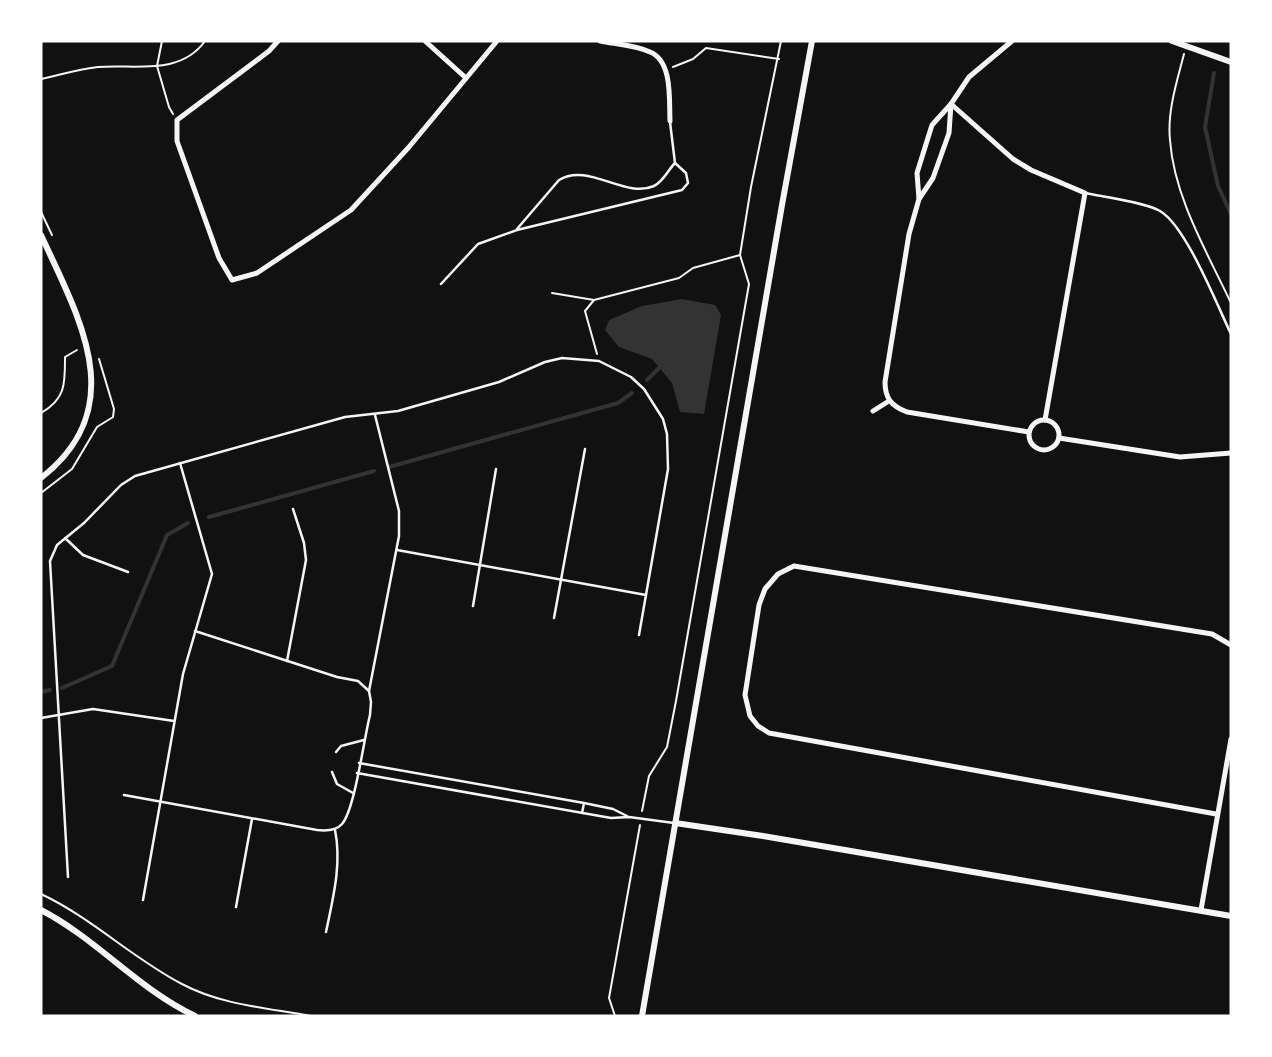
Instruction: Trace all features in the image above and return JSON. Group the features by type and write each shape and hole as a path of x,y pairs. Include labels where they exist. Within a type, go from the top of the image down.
{"street":[{"path":"278,41 269,51 177,120 177,141 219,258 232,280 256,273 351,210 409,147 497,41"},
{"path":"425,41 466,78"},
{"path":"600,41 651,52 661,61 665,70 670,121"},
{"path":"642,1016 812,41"},
{"path":"1012,41 974,72 951,104 932,125 917,172 919,199 904,260 885,382 889,401 907,412 1029,432"},
{"path":"1172,41 1231,62"},
{"path":"951,104 1012,159 1030,170 1085,193 1046,420"},
{"path":"919,199 933,178 949,133 951,104"},
{"path":"41,235 74,306 88,344 91,390 80,432 69,451 57,466 41,478"},
{"path":"874,411 889,401"},
{"path":"1046,420 1056,426 1059,438 1055,446 1041,451 1033,446 1029,432 1036,422 1046,420"},
{"path":"1059,438 1180,457 1231,453"},
{"path":"1216,814 769,733 758,726 750,716 745,695 759,605 765,589 778,574 794,566 1212,634 1231,645"},
{"path":"1201,910 1216,814 1231,739"},
{"path":"675,824 1231,916"},
{"path":"41,910 70,928 156,994 195,1016"}],"lane":[{"path":"441,284 478,244 517,230 682,190 688,183 686,174 675,163 670,121"},
{"path":"517,230 559,180 566,176 597,178 638,189 654,186 675,163"},
{"path":"1085,193 1160,211 1173,224 1184,240 1231,334"},
{"path":"68,877 49,567 53,550 65,538 84,523 127,480 143,473 345,417 398,411 499,382 545,362 562,358 599,361 631,377 644,389 663,419 668,434 668,469 639,635"},
{"path":"124,795 317,830 335,830 346,818 371,708 370,691 397,550 399,511 375,415"},
{"path":"554,618 585,449"},
{"path":"143,900 182,674 210,584 212,570 180,463"},
{"path":"473,606 496,469"},
{"path":"287,661 306,560 304,543 293,509"},
{"path":"65,538 83,555 128,572"},
{"path":"397,550 646,595"},
{"path":"195,631 337,677 358,681 370,691"},
{"path":"41,718 93,709 174,721"},
{"path":"336,752 341,746 364,740"},
{"path":"359,763 584,803 613,809 629,817"},
{"path":"332,772 336,784 353,793"},
{"path":"357,774 582,814 612,818 629,817 675,824"},
{"path":"582,814 584,803"},
{"path":"236,907 252,819"},
{"path":"326,932 338,868 339,856 335,830"}],"path":[{"path":"162,41 157,66 169,107 177,120"},
{"path":"41,79 90,68 157,66 178,63 188,59 205,41"},
{"path":"615,1016 609,998 649,776 667,746 676,701 749,284 740,255 751,187 782,41"},
{"path":"1186,46 1170,124 1172,156 1178,183 1192,221 1231,303"},
{"path":"665,70 693,59 706,48 779,60"},
{"path":"552,293 594,300 679,278 693,268 740,255"},
{"path":"594,300 585,311 599,361"},
{"path":"41,413 58,401 62,393 65,357 88,344"},
{"path":"41,894 90,922 156,969 183,985 234,1002 311,1016"}],"shaded area":[{"path":"682,299 715,305 721,315 704,414 680,412 672,383 652,359 619,347 605,330 609,320 642,306"}],"waterway":[{"path":"1214,73 1205,127 1218,186 1231,214"},
{"path":"647,380 662,365"},
{"path":"389,467 618,403 632,393"},
{"path":"209,517 374,471"},
{"path":"62,688 112,666 167,535 188,523"},
{"path":"41,692 50,690"}]}
